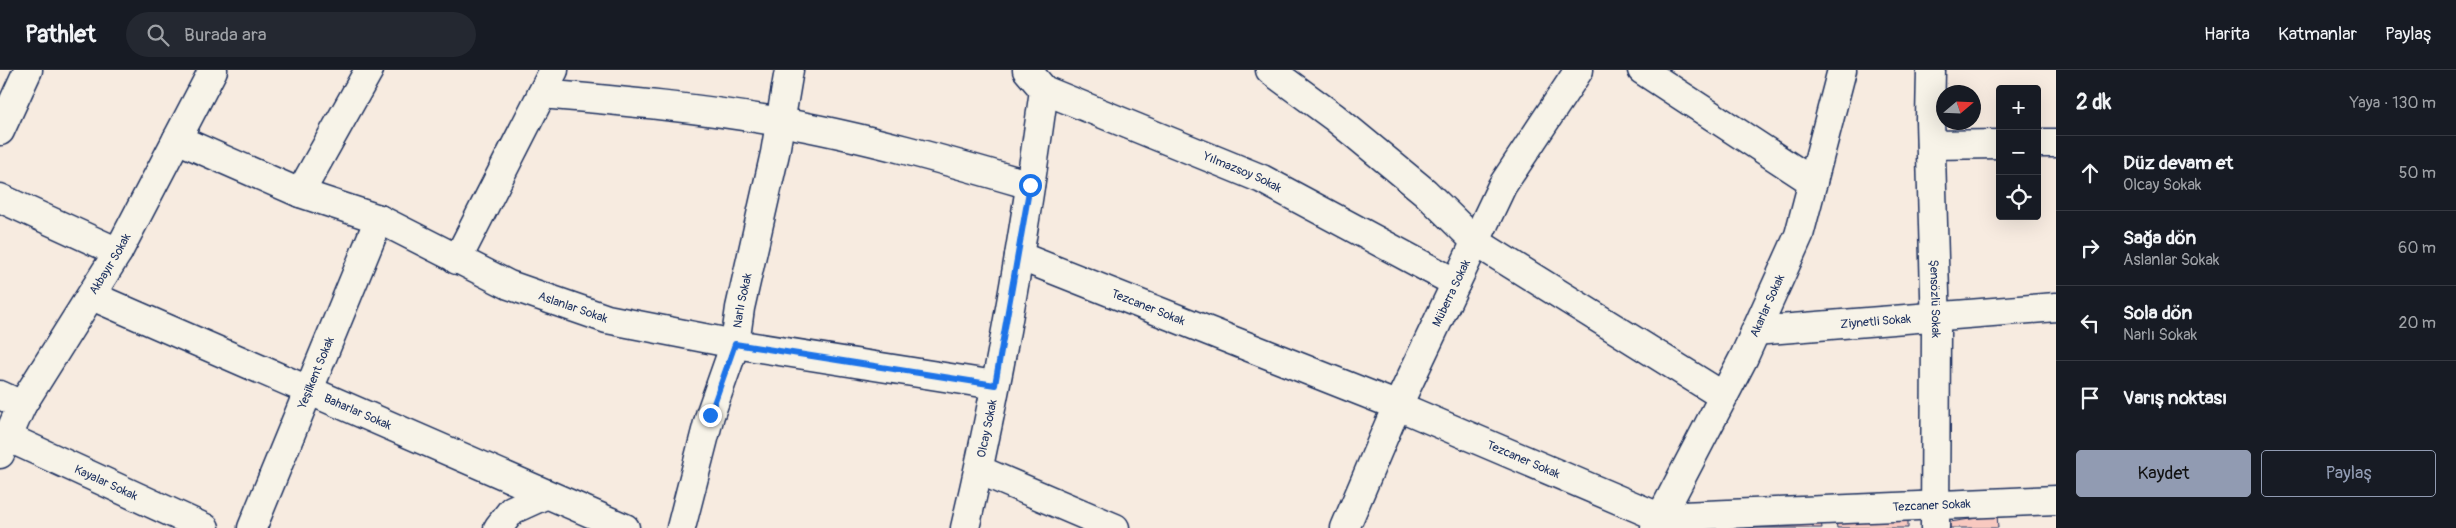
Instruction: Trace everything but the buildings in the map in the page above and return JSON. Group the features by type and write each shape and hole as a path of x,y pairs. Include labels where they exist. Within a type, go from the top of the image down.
{"street":[{"path":"0,131 28,70"},
{"path":"300,193 369,70"},
{"name":"Narlı Sokak","path":"681,528 710,415 735,344 740,308 790,70"},
{"path":"1270,70 1334,118 1425,192 1476,242 1723,396"},
{"name":"Müberra Sokak","path":"1345,528 1398,406 1502,186 1579,70"},
{"path":"1642,70 1812,182"},
{"name":"Akarlar Sokak","path":"1657,523 1723,396 1799,235 1842,70"},
{"name":"Şensözlü Sokak","path":"1931,70 1931,145 1936,315 1935,517"},
{"name":"Akbayır Sokak","path":"3,446 11,400 92,296 118,252 178,139 204,73"},
{"name":"Olcay Sokak","path":"965,528 979,470 1030,185 1035,80"},
{"name":"Yılmazsoy Sokak","path":"1035,80 1262,179 1456,283"},
{"path":"457,260 548,82 632,102 780,122 912,151 1030,185"},
{"name":"Aslanlar Sokak","path":"178,139 300,193 379,219 457,260 509,284 607,319 735,344 995,385"},
{"path":"2041,143 2056,143"},
{"path":"1931,145 1996,144"},
{"path":"0,198 118,252"},
{"name":"Yeşilkent Sokak","path":"252,528 379,219"},
{"name":"Tezcaner Sokak","path":"1018,256 1398,406 1657,523 1935,517 2056,500"},
{"name":"Baharlar Sokak","path":"92,296 545,495 625,528"},
{"name":"Ziynetli Sokak","path":"1755,331 1936,315 2056,307"},
{"name":"Kayalar Sokak","path":"3,446 205,528"},
{"path":"979,470 1115,528"},
{"path":"498,528 512,510 545,495"}],"route":[{"path":"710,415 735,344 995,385 1030,185"}]}
